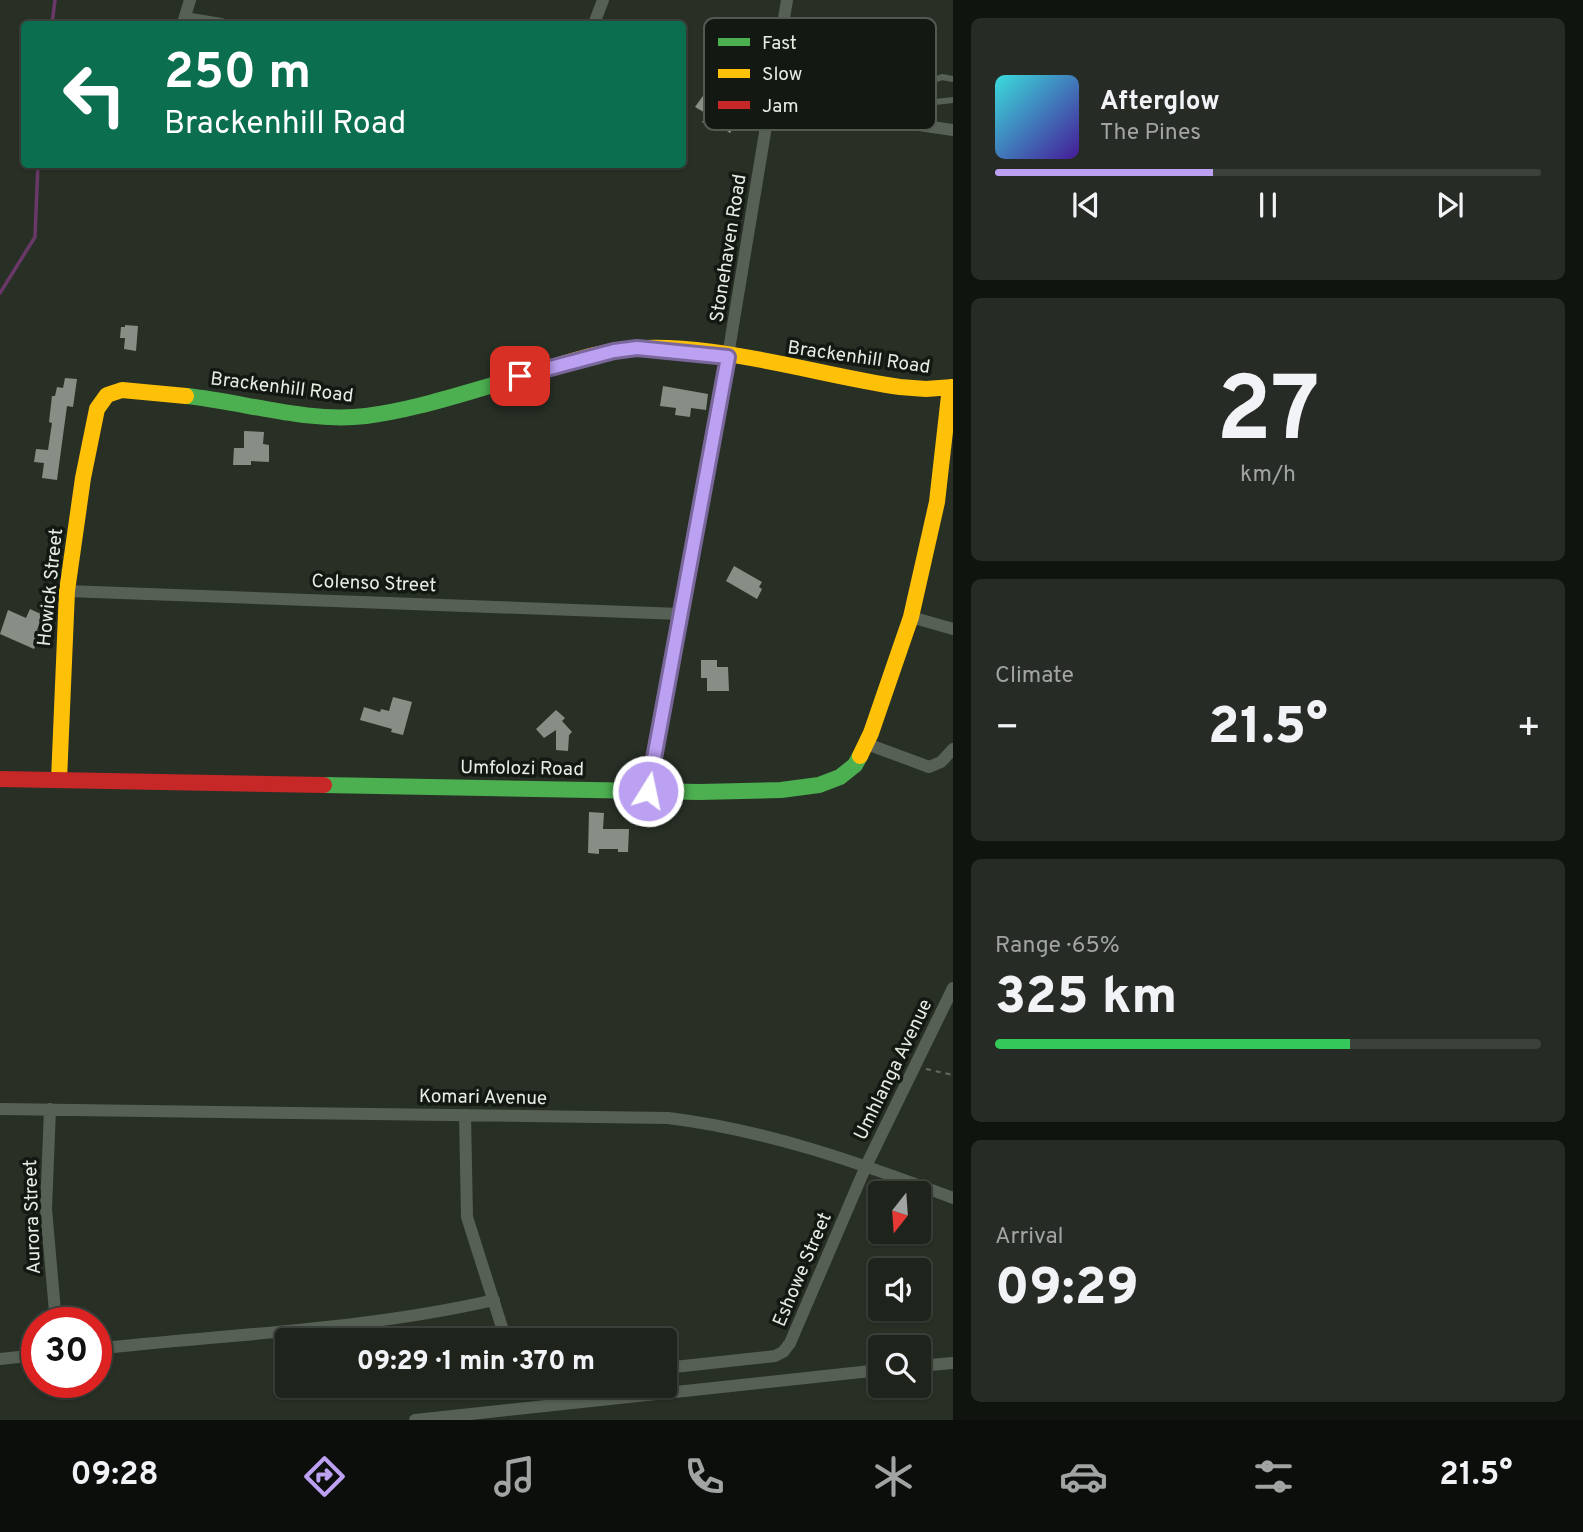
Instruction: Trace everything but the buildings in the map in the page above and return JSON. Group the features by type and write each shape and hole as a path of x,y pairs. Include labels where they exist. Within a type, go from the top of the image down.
{"street":[{"path":"184,21 190,0"},
{"path":"595,21 604,0"},
{"name":"Stonehaven Road","path":"784,18 787,0"},
{"name":"Stonehaven Road","path":"648,791 728,357 766,130"},
{"name":"Brackenhill Road","path":"101,400 114,391 148,391 322,416 365,416 416,406 614,351 658,348 728,357 917,390 952,387"},
{"name":"Umfolozi Road","path":"0,779 648,791 782,790 831,782 855,765 867,744 911,617 937,502 952,387"},
{"name":"Howick Street","path":"59,780 66,591 85,466 94,419 101,400"},
{"name":"Colenso Street","path":"66,591 680,614"},
{"path":"911,617 953,629"},
{"path":"867,744 929,767 940,762 953,749"},
{"name":"Umhlanga Avenue","path":"866,1166 953,988"},
{"name":"Komari Avenue","path":"0,1109 668,1118 700,1121 757,1133 866,1166 953,1198"},
{"name":"Aurora Street","path":"50,1109 46,1209 55,1307"},
{"path":"465,1115 465,1206 502,1328"},
{"name":"Eshowe Street","path":"677,1367 763,1358 783,1352 806,1309 866,1166"},
{"path":"112,1347 368,1322 456,1309 494,1300"},
{"path":"0,1359 21,1357"},
{"path":"931,1365 953,1363"},
{"path":"415,1420 868,1371"}],"lane":[{"path":"936,79 942,77 953,79"}],"path":[{"path":"915,1066 953,1075"}],"waterway":[{"path":"52,21 55,0"},
{"path":"0,293 35,237 38,168"}],"traffic: fast":[{"path":"186,396 321,417 366,416 403,410 511,380"},
{"path":"324,785 700,792 781,790 819,785 840,777 855,765 860,756"}],"traffic: slow":[{"path":"511,380 575,360 614,351 647,348 719,353 900,387 953,387"},
{"path":"860,756 871,733 911,617 937,502 950,387"},
{"path":"59,780 67,591 83,478 97,409 107,395 122,390 186,396"}],"traffic: jam":[{"path":"0,779 324,785"}],"route":[{"path":"520,376 614,351 637,348 728,357 648,791"}]}
